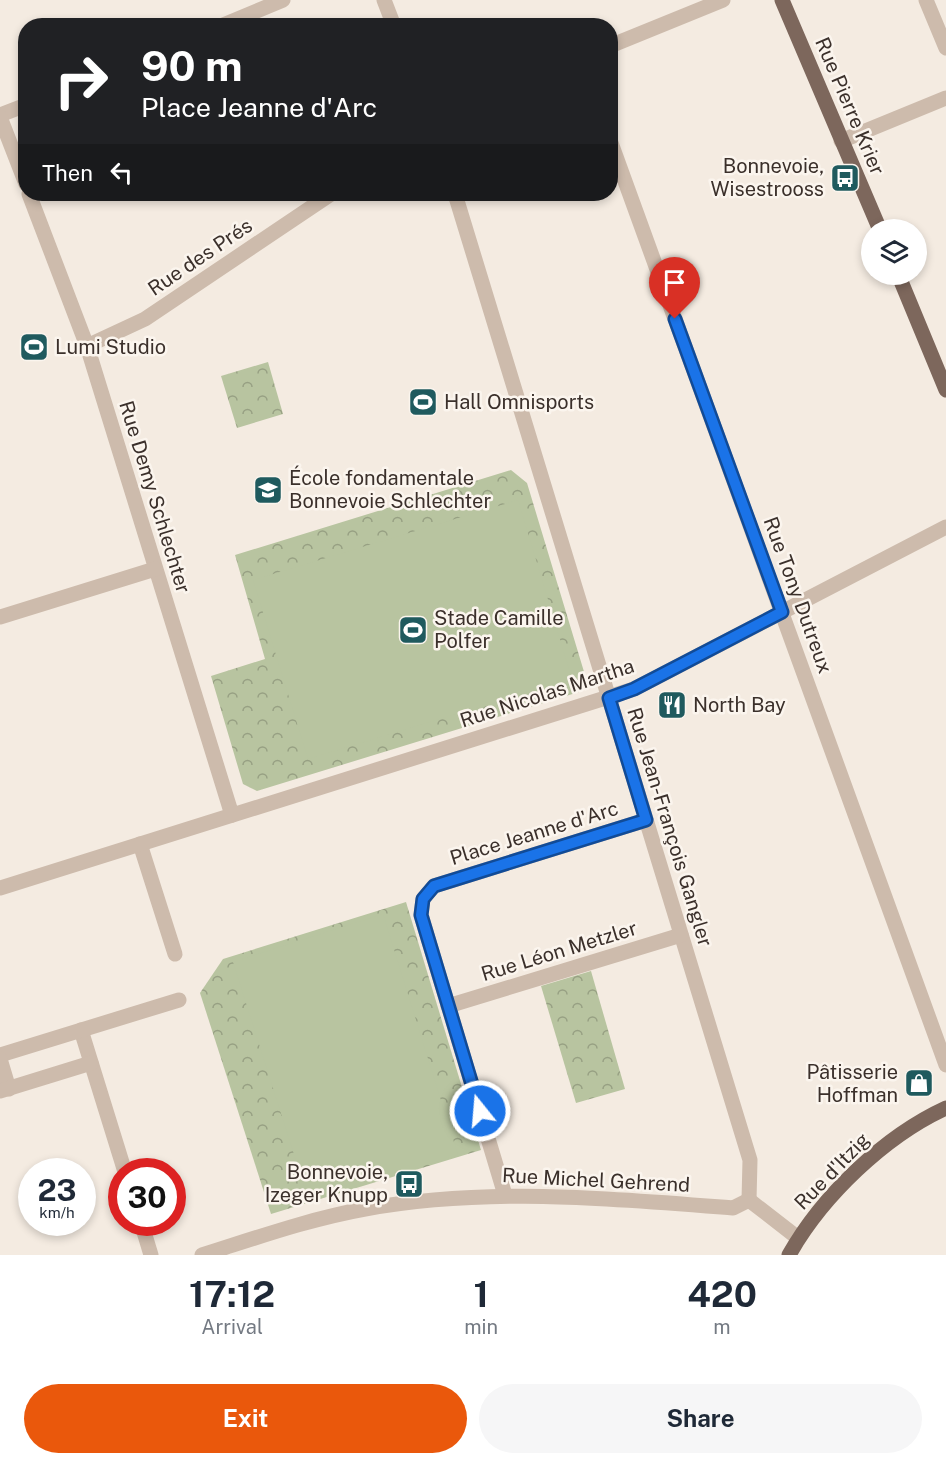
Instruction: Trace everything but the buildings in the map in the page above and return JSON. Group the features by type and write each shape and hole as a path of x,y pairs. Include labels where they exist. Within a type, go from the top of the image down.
{"main road":[{"name":"Rue Pierre Krier","path":"782,0 875,219"},
{"path":"903,285 946,390"},
{"name":"Rue d'Itzig","path":"789,1255 798,1238 860,1168 911,1127 946,1108"}],"street":[{"path":"240,18 283,0"},
{"path":"384,0 391,18"},
{"path":"618,43 723,0"},
{"path":"926,0 946,48"},
{"path":"841,141 946,98"},
{"path":"18,108 0,116 18,163"},
{"name":"Rue Tony Dutreux","path":"618,162 946,1065"},
{"name":"Rue Demy Schlechter","path":"32,201 87,346 232,815"},
{"name":"Rue des Prés","path":"87,346 145,319 321,201"},
{"name":"Rue Jean-François Gangler","path":"457,201 750,1160 749,1200"},
{"name":"Rue Nicolas Martha","path":"0,888 634,689 946,528"},
{"path":"0,617 155,569"},
{"name":"Place Jeanne d'Arc","path":"448,1006 421,915 423,899 434,886 646,820"},
{"path":"140,844 175,954"},
{"name":"Rue Léon Metzler","path":"448,1006 681,935"},
{"path":"91,1063 5,1090 0,1057 179,1000"},
{"path":"448,1006 505,1195"},
{"path":"81,1030 121,1158"},
{"name":"Rue Michel Gehrend","path":"202,1255 322,1218 407,1203 505,1195 583,1196 733,1208 749,1200"},
{"path":"749,1200 798,1238"},
{"path":"145,1236 151,1255"}],"green space":[{"path":"268,362 283,414 237,428 221,376"},
{"name":"Stade Camille Polfer","path":"511,470 527,483 585,675 579,692 257,791 243,784 211,676 265,659 235,555"},
{"name":"Stade Camille Polfer","path":"518,500 572,679 308,759 253,580"},
{"path":"406,902 481,1150 271,1214 200,993 223,959"},
{"path":"383,914 458,1155 309,1202 233,962"},
{"path":"591,971 625,1089 576,1103 541,986"}],"place":[{"name":"Bonnevoie, Wisestrooss","path":"845,178"},
{"name":"Lumi Studio","path":"34,347"},
{"name":"Hall Omnisports","path":"423,402"},
{"name":"École fondamentale Bonnevoie Schlechter","path":"268,490"},
{"name":"Stade Camille Polfer","path":"413,630"},
{"name":"North Bay","path":"672,705"},
{"name":"Pâtisserie Hoffman","path":"919,1083"},
{"name":"Bonnevoie, Izeger Knupp","path":"409,1184"}],"route":[{"path":"480,1111 421,915 423,899 434,886 646,820 609,698 634,689 782,612 675,319"}]}
